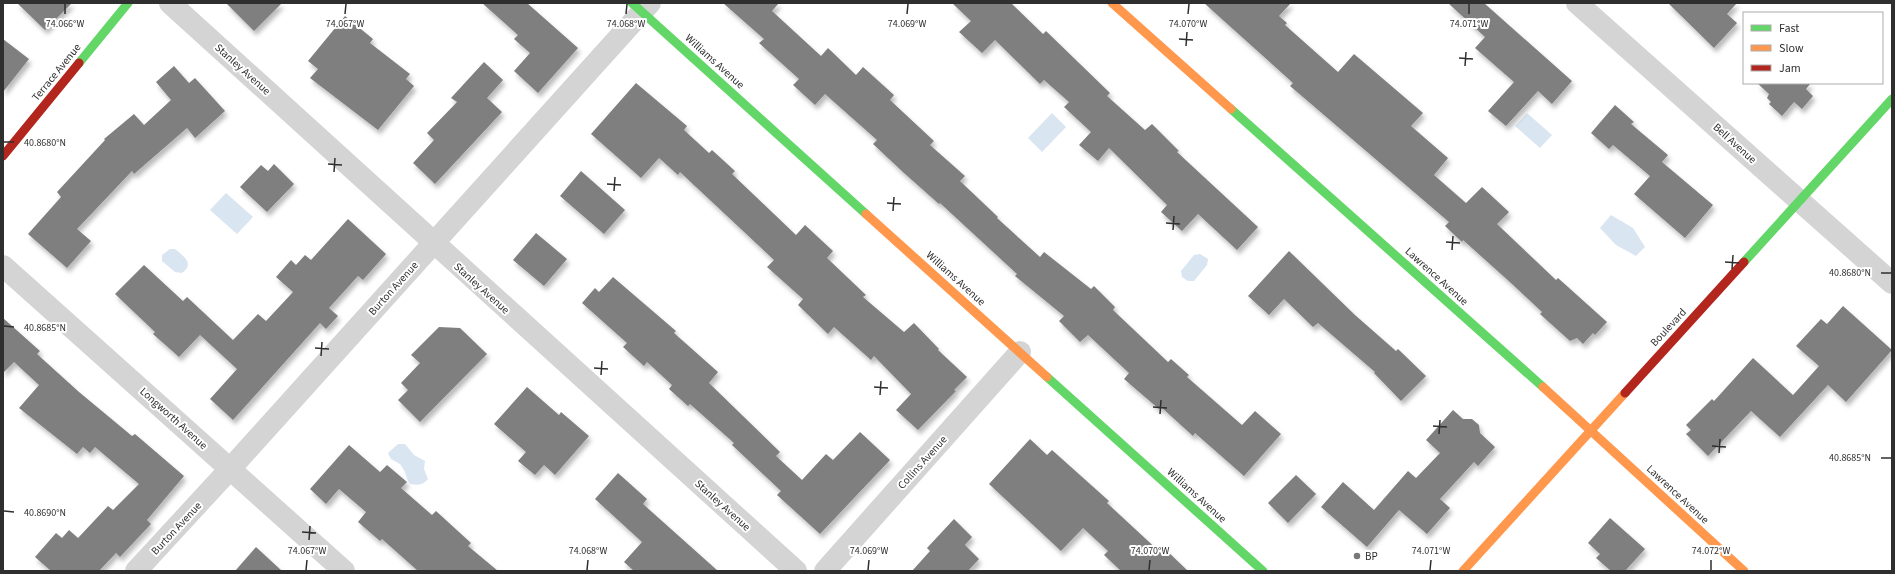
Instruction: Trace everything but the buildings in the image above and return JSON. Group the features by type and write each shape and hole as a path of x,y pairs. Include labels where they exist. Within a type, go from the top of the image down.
{"street":[{"name":"Terrace Avenue","path":"3,156 128,3"},
{"name":"Stanley Avenue","path":"170,3 796,571"},
{"name":"Lawrence Avenue","path":"1112,3 1590,429 1744,571"},
{"name":"Bell Avenue","path":"1577,3 1892,282"},
{"name":"Burton Avenue","path":"136,571 434,243 641,6"},
{"name":"Williams Avenue","path":"641,6 1020,352 1263,571"},
{"name":"Boulevard","path":"1463,571 1590,429 1892,99"},
{"name":"Longworth Avenue","path":"3,266 344,571"},
{"name":"Collins Avenue","path":"825,571 1020,352"}],"shaded area":[{"path":"1052,113 1066,127 1042,152 1028,138"},
{"path":"1527,113 1552,135 1540,148 1515,126"},
{"path":"226,193 253,217 237,234 210,210"},
{"path":"1611,215 1633,228 1645,247 1636,256 1616,245 1600,228"},
{"path":"170,249 175,249 187,260 188,266 182,273 175,272 162,261 162,255"},
{"path":"1200,254 1208,259 1207,265 1194,281 1188,281 1182,277 1181,271 1194,255"},
{"path":"398,444 405,444 414,455 425,461 424,469 428,479 425,482 418,485 411,484 400,464 391,459 388,453"}],"traffic: fast":[{"path":"79,63 128,3"},
{"path":"632,3 866,214"},
{"path":"1744,262 1892,99"},
{"path":"1231,109 1543,387"},
{"path":"1047,377 1263,571"}],"traffic: slow":[{"path":"1112,3 1231,109"},
{"path":"866,214 1047,377"},
{"path":"1543,387 1744,571"},
{"path":"1463,571 1625,393"}],"traffic: jam":[{"path":"3,156 79,63"},
{"path":"1625,393 1744,262"}],"place":[{"name":"BP","path":"1357,556"}]}
